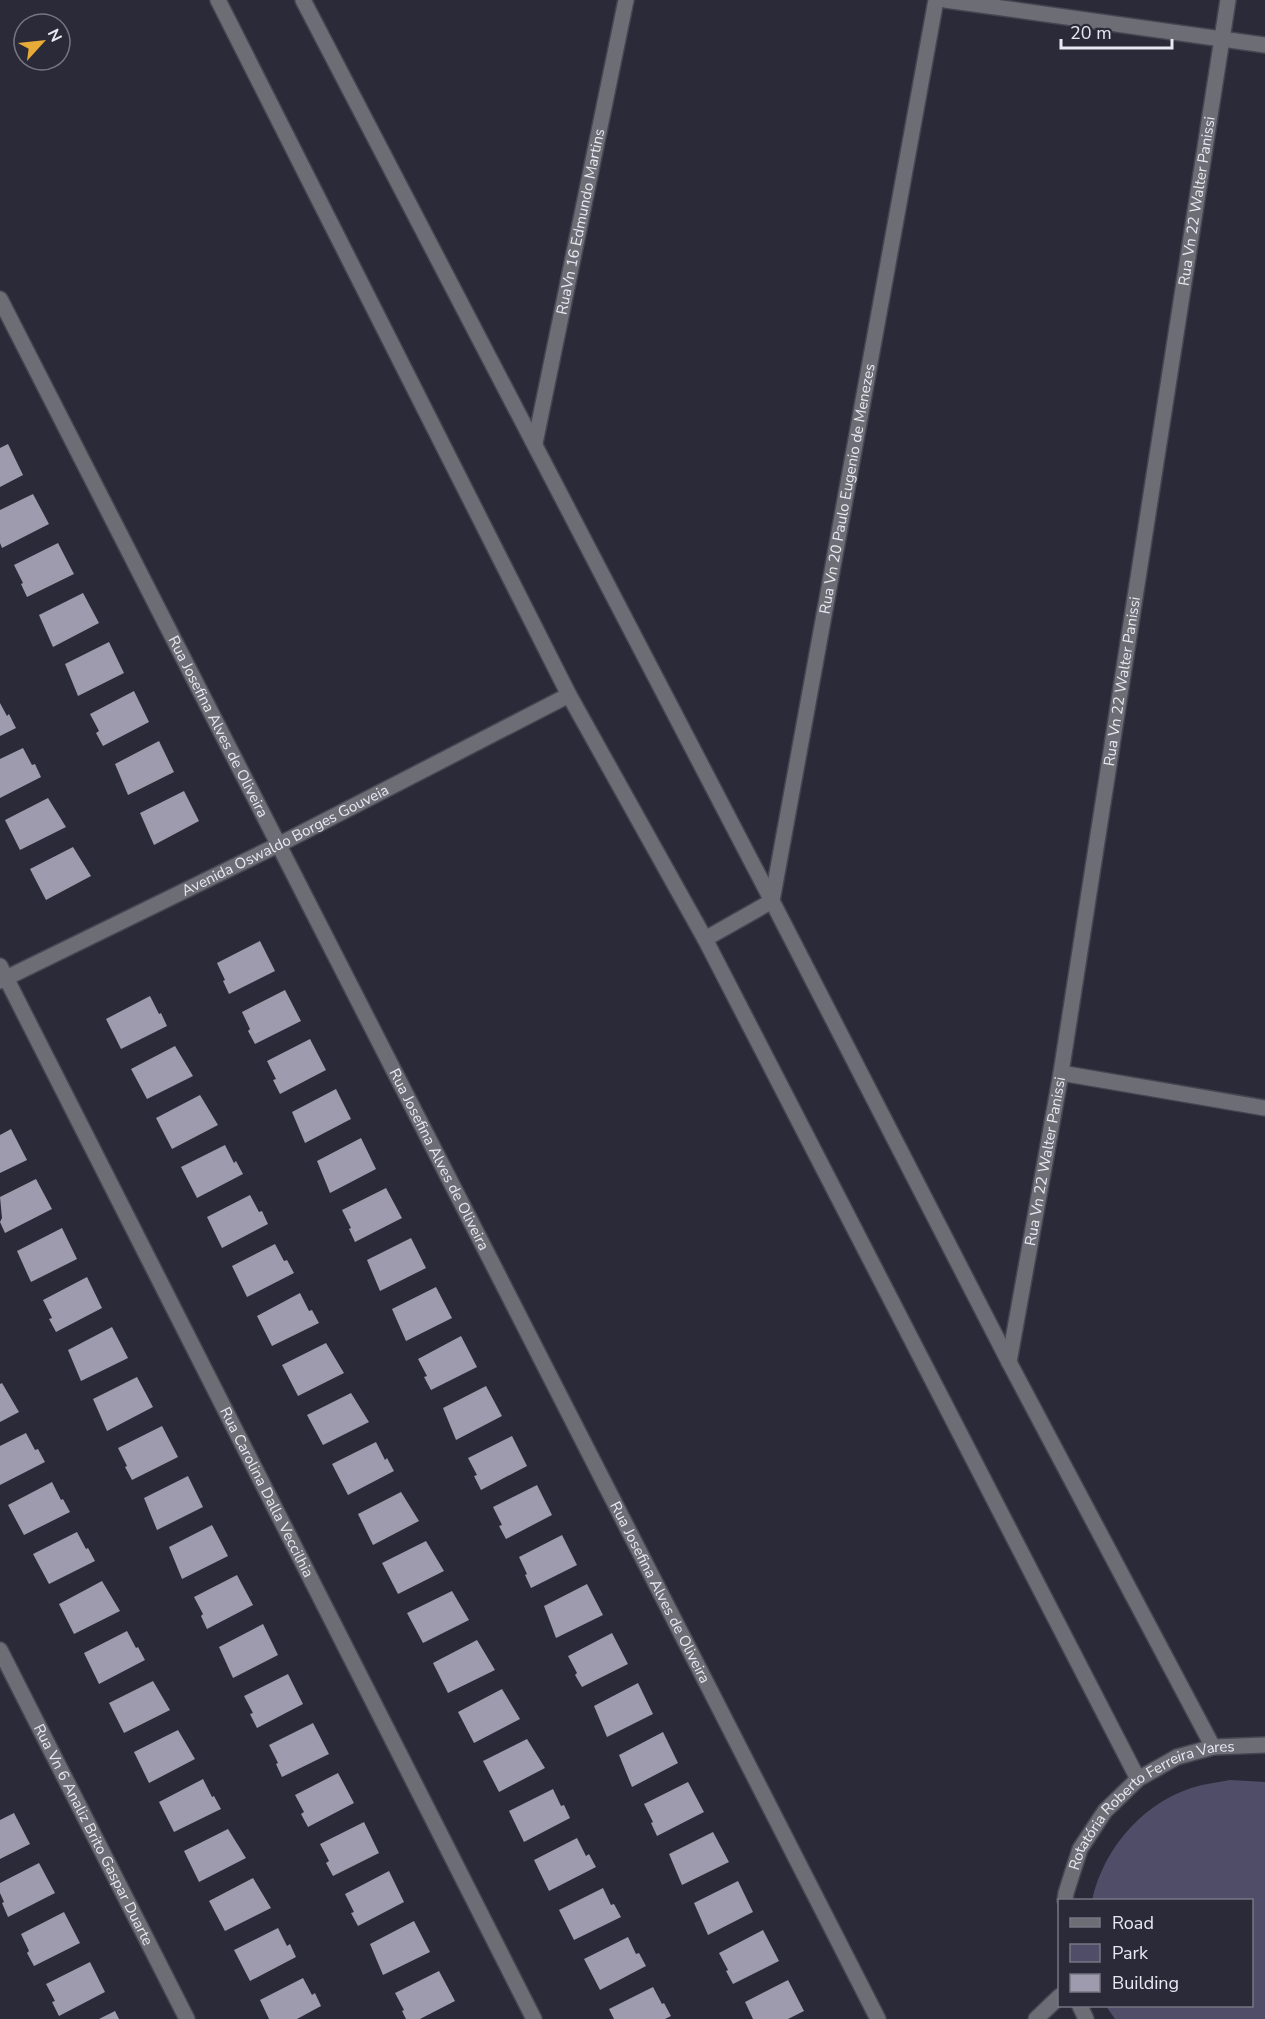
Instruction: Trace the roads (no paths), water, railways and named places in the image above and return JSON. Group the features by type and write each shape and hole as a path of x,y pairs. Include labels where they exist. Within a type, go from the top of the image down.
{"street":[{"path":"303,0 535,443 1009,1362 1212,1747"},
{"name":"RuaVn 16 Edmundo Martins","path":"535,443 626,0"},
{"name":"Rua Vn 20 Paulo Eugenio de Menezes","path":"772,901 936,0"},
{"path":"945,0 1265,45"},
{"name":"Rua Vn 22 Walter Panissi","path":"1009,1362 1061,1073 1228,0"},
{"path":"223,2 569,695 705,939 1138,1779"},
{"name":"Rua Josefina Alves de Oliveira","path":"0,299 878,2019"},
{"name":"Avenida Oswaldo Borges Gouveia","path":"2,975 280,844 569,695"},
{"path":"705,939 772,901"},
{"name":"Rua Carolina Dalla Veccilhia","path":"2,975 534,2019"},
{"path":"1061,1073 1265,1108"},
{"name":"Rua Vn 6 Analiz Brito Gaspar Duarte","path":"0,1650 187,2019"},
{"name":"Rotatória Roberto Ferreira Vares","path":"1065,1899 1080,1849 1105,1811 1138,1779 1177,1757 1212,1747 1265,1745"},
{"path":"1036,2019 1058,1996"}]}
